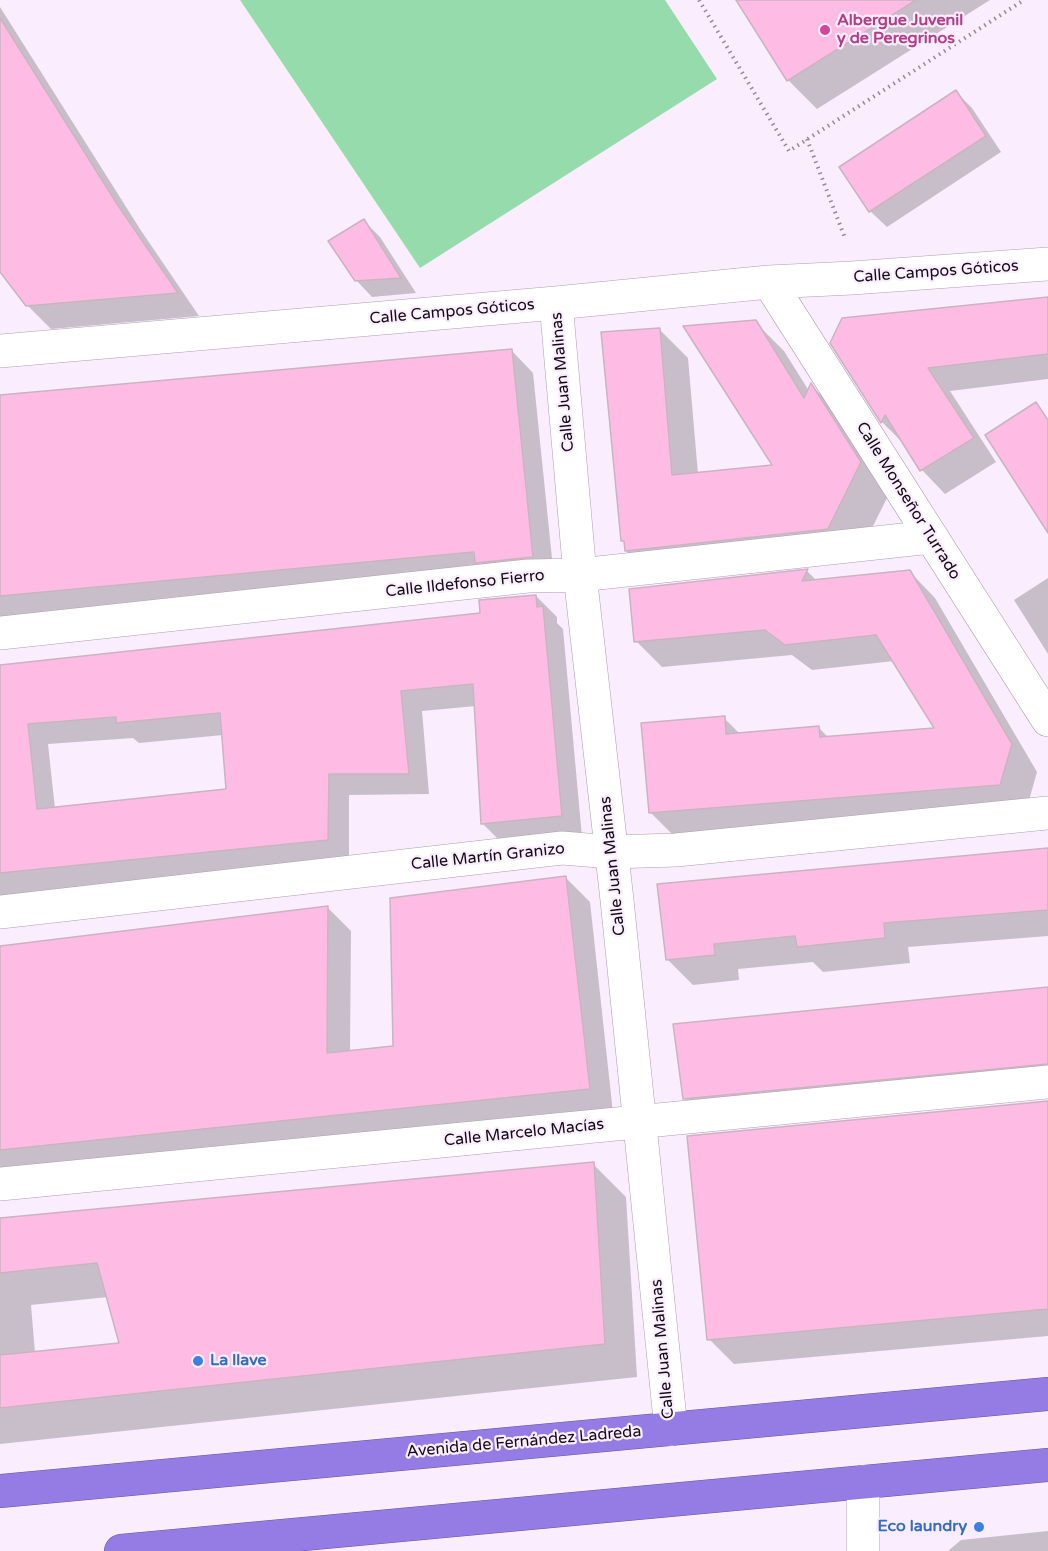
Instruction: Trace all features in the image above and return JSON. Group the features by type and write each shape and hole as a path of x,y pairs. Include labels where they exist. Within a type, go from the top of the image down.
{"highway":[{"name":"Avenida de Fernández Ladreda","path":"0,1491 1048,1394"},
{"path":"121,1551 163,1549 1048,1465"}],"street":[{"name":"Calle Campos Góticos","path":"0,351 556,303 769,282 1048,264"},
{"name":"Calle Monseñor Turrado","path":"769,282 1048,720"},
{"name":"Calle Juan Malinas","path":"556,303 580,575 612,852 671,1429"},
{"name":"Calle Ildefonso Fierro","path":"0,633 528,576 580,575 931,537"},
{"name":"Calle Martín Granizo","path":"0,912 562,848 612,852 676,850 1048,813"},
{"name":"Calle Marcelo Macías","path":"0,1184 1048,1083"},
{"path":"862,1551 863,1482"}],"path":[{"path":"699,0 789,151 1024,0"},
{"path":"807,140 849,247"}],"green space":[{"path":"240,0 665,0 717,79 420,268"}],"building":[{"path":"736,0 916,0 787,81"},
{"path":"0,18 117,204 178,293 26,306 0,272"},
{"path":"956,90 986,136 869,212 839,167"},
{"path":"364,219 401,278 355,281 328,241"},
{"path":"1048,297 1048,354 928,368 974,438 920,471 885,415 881,423 830,343 842,318"},
{"path":"756,320 804,398 811,383 861,462 828,529 625,551 624,541 621,541 601,332 660,328 672,475 772,465 683,326"},
{"path":"512,349 533,557 475,563 474,552 0,596 0,395"},
{"path":"1036,402 1048,420 1048,533 985,435"},
{"path":"808,569 802,581 910,570 1012,744 1000,785 649,813 641,723 725,716 726,734 819,726 820,737 934,728 876,635 785,645 765,630 634,642 629,589"},
{"path":"536,595 537,607 543,606 562,816 481,824 473,684 401,691 409,774 329,774 328,840 0,873 0,665 480,613 479,600","holes":["220,713 226,789 37,809 28,724 116,717 116,723"]},
{"path":"1048,848 1048,910 884,923 885,938 797,947 795,936 714,944 715,955 666,960 657,884"},
{"path":"566,876 590,1089 0,1150 0,946 328,906 327,1053 393,1046 390,898"},
{"path":"1048,987 1048,1064 683,1099 673,1024"},
{"path":"1048,1101 1048,1309 707,1340 687,1136"},
{"path":"594,1162 605,1344 0,1408 0,1355 119,1343 97,1263 0,1273 0,1218"}],"place":[{"name":"Albergue Juvenil y de Peregrinos","path":"825,30"},
{"name":"La llave","path":"198,1361"},
{"name":"Eco laundry","path":"979,1527"}]}
